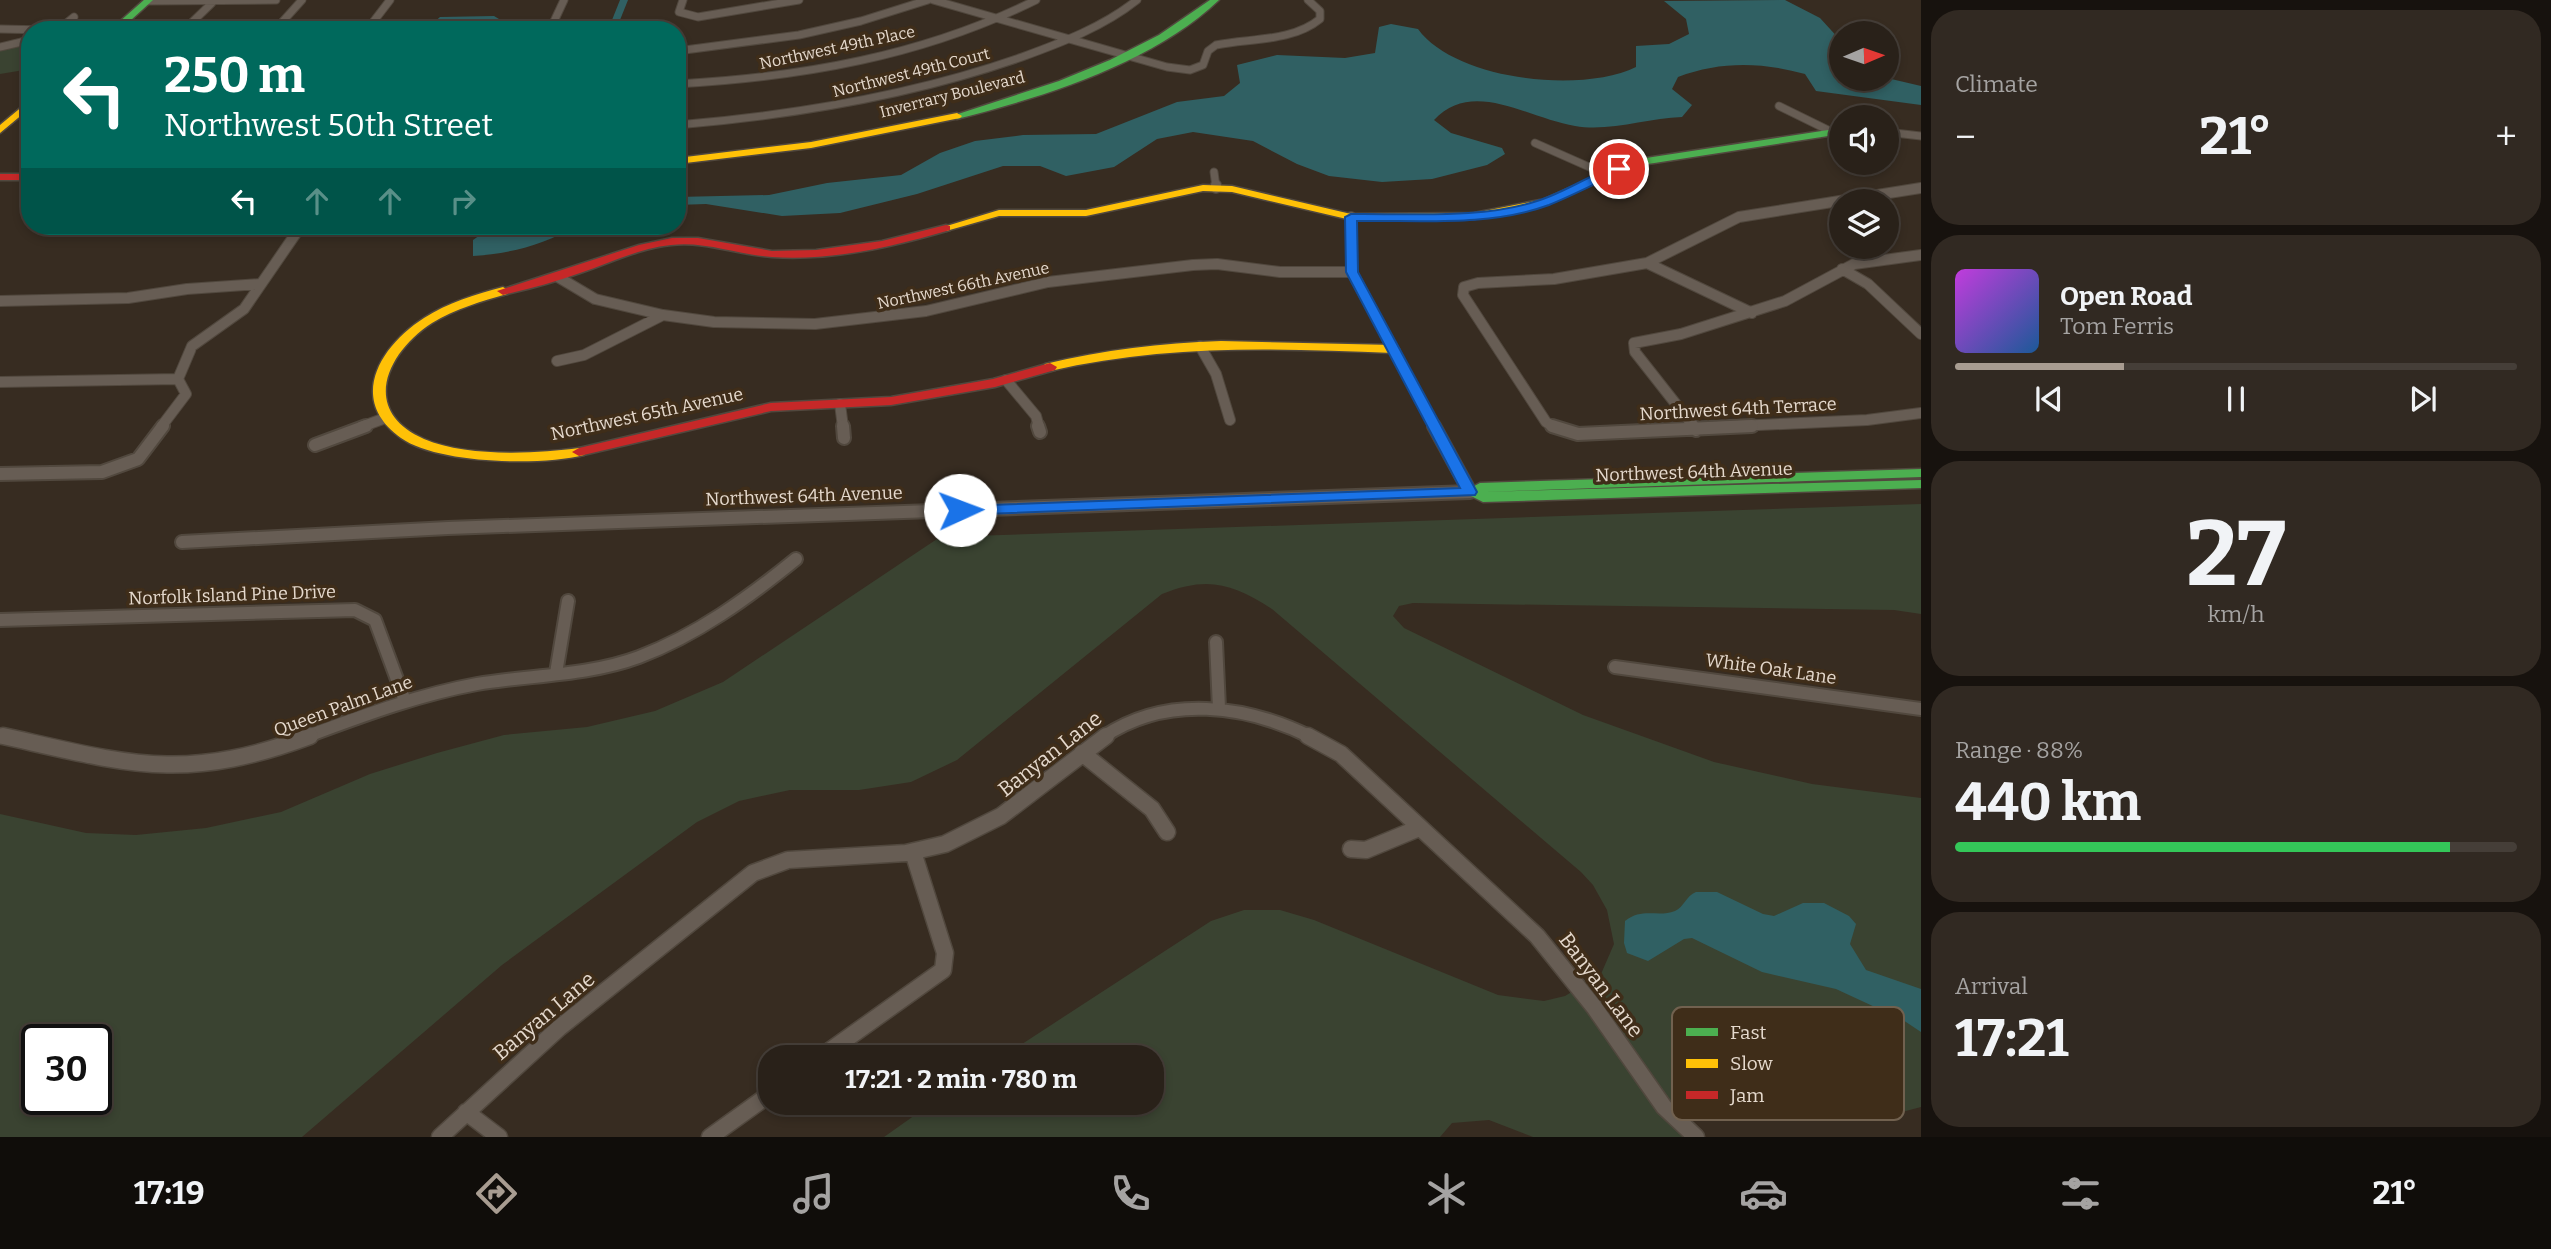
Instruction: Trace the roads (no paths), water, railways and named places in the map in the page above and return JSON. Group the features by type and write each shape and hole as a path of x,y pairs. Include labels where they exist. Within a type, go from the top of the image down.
{"street":[{"path":"125,21 148,1 276,0"},
{"path":"283,21 302,0"},
{"path":"374,21 390,0"},
{"path":"554,21 564,0"},
{"path":"683,0 679,12 684,16 738,12 799,0"},
{"path":"686,50 799,35 861,21 928,0"},
{"path":"933,0 1178,69 1198,68 1203,65 1208,51 1216,45 1299,33 1313,26 1320,19 1320,11 1308,0"},
{"name":"Northwest 49th Place","path":"686,83 757,78 826,67 925,43 995,19 1036,0"},
{"name":"Northwest 49th Court","path":"686,124 784,115 868,100 978,74 1069,39 1121,13 1138,0"},
{"name":"Inverrary Boulevard","path":"686,152 807,139 912,119 1048,80 1122,54 1200,0"},
{"name":"Inverrary Boulevard","path":"686,160 813,144 926,122 1060,83 1180,29 1215,0"},
{"path":"193,21 214,1"},
{"path":"69,21 74,17"},
{"path":"0,29 21,29"},
{"path":"0,47 21,42"},
{"path":"1779,106 1829,128"},
{"path":"0,130 21,111"},
{"path":"315,445 388,417 381,410 376,390 380,371 387,357 408,334 436,317 475,300 558,277 649,245 674,241 712,241 770,254 838,252 890,245 999,213 1086,212 1125,207 1215,180 1232,189 1351,217 1474,215 1513,211 1545,202 1605,174 1654,158 1829,133"},
{"path":"1899,133 1921,136"},
{"path":"1535,143 1557,156 1605,174"},
{"path":"0,171 21,170"},
{"path":"0,177 21,177"},
{"path":"1647,263 1739,217 1921,188"},
{"path":"1351,217 1352,272 1470,492"},
{"path":"178,379 192,346 244,309 295,235"},
{"path":"1696,430 1635,352 1634,343 1681,334 1752,313 1785,301 1842,269 1866,261 1921,255"},
{"path":"1647,263 1752,313"},
{"name":"Northwest 64th Terrace","path":"1647,263 1554,279 1478,284 1464,288 1463,295 1546,422 1557,429 1578,434 1696,430 1867,420 1921,414"},
{"name":"Northwest 66th Avenue","path":"558,277 595,299 663,315 714,322 815,324 926,311 1048,282 1118,276 1193,265 1217,264 1279,272 1352,272"},
{"path":"1842,269 1868,285 1921,334"},
{"path":"0,301 128,298 187,289 261,284"},
{"path":"557,361 595,351 663,315"},
{"name":"Northwest 65th Avenue","path":"388,417 407,436 438,448 526,458 573,453 771,407 891,401 1006,380 1094,355 1251,343 1392,349"},
{"path":"1200,346 1216,374 1230,421"},
{"path":"0,382 178,379"},
{"path":"2,477 102,472 138,459 186,394 178,379"},
{"path":"1006,380 1035,416 1040,432"},
{"path":"840,404 844,438"},
{"name":"Northwest 64th Avenue","path":"182,542 448,528 1470,492 1480,487 1921,472"},
{"name":"Northwest 64th Avenue","path":"1470,492 1483,498 1921,484"},
{"name":"Queen Palm Lane","path":"0,735 144,765 176,767 229,763 283,748 405,701 477,684 612,666 682,638 778,575 796,559"},
{"path":"556,673 568,601"},
{"name":"Norfolk Island Pine Drive","path":"0,620 355,610 375,620 405,701"},
{"path":"1216,642 1219,708"},
{"name":"White Oak Lane","path":"1615,667 1921,709"},
{"name":"Banyan Lane","path":"440,1137 559,1028 753,873 786,860 882,857 913,852 982,830 1029,799 1082,753 1131,720 1189,708 1219,708 1247,713 1306,733 1341,754 1537,936 1594,1007 1672,1114"},
{"path":"1082,753 1152,809 1167,832"},
{"path":"1351,849 1366,850 1419,828"},
{"path":"838,1045 943,970 945,953 913,852"},
{"path":"710,1137 758,1103"},
{"path":"467,1112 499,1137"},
{"name":"Banyan Lane","path":"1678,1120 1696,1137"}],"water":[{"path":"1785,0 1820,18 1829,28 1829,91 1899,91 1899,81 1921,86 1921,105 1816,91 1805,74 1789,70 1757,65 1725,66 1678,77 1672,89 1692,105 1682,117 1588,127 1557,122 1484,102 1466,102 1449,108 1434,120 1451,133 1502,148 1505,154 1487,165 1432,179 1382,182 1329,176 1297,164 1253,141 1193,132 1157,139 1114,167 1066,176 1040,166 1003,166 917,194 840,213 782,216 706,204 686,205 686,197 769,195 827,183 901,175 940,153 975,141 1023,135 1096,134 1177,102 1224,96 1240,83 1237,65 1277,55 1345,58 1375,53 1379,27 1391,24 1418,29 1436,46 1460,60 1489,71 1520,77 1584,80 1636,67 1636,46 1669,44 1689,34 1686,19 1664,1"},
{"path":"494,16 499,19 435,21 440,17"},
{"path":"480,235 558,235 526,247 473,256 473,240"},
{"path":"1696,892 1717,892 1763,914 1774,916 1803,903 1824,903 1849,916 1856,924 1850,944 1866,970 1921,989 1921,1032 1904,1021 1904,1007 1875,1007 1836,989 1762,972 1692,938 1684,939 1648,961 1627,953 1624,943 1625,921 1638,915 1675,911"}],"waterway":[{"path":"616,21 624,0"}]}
